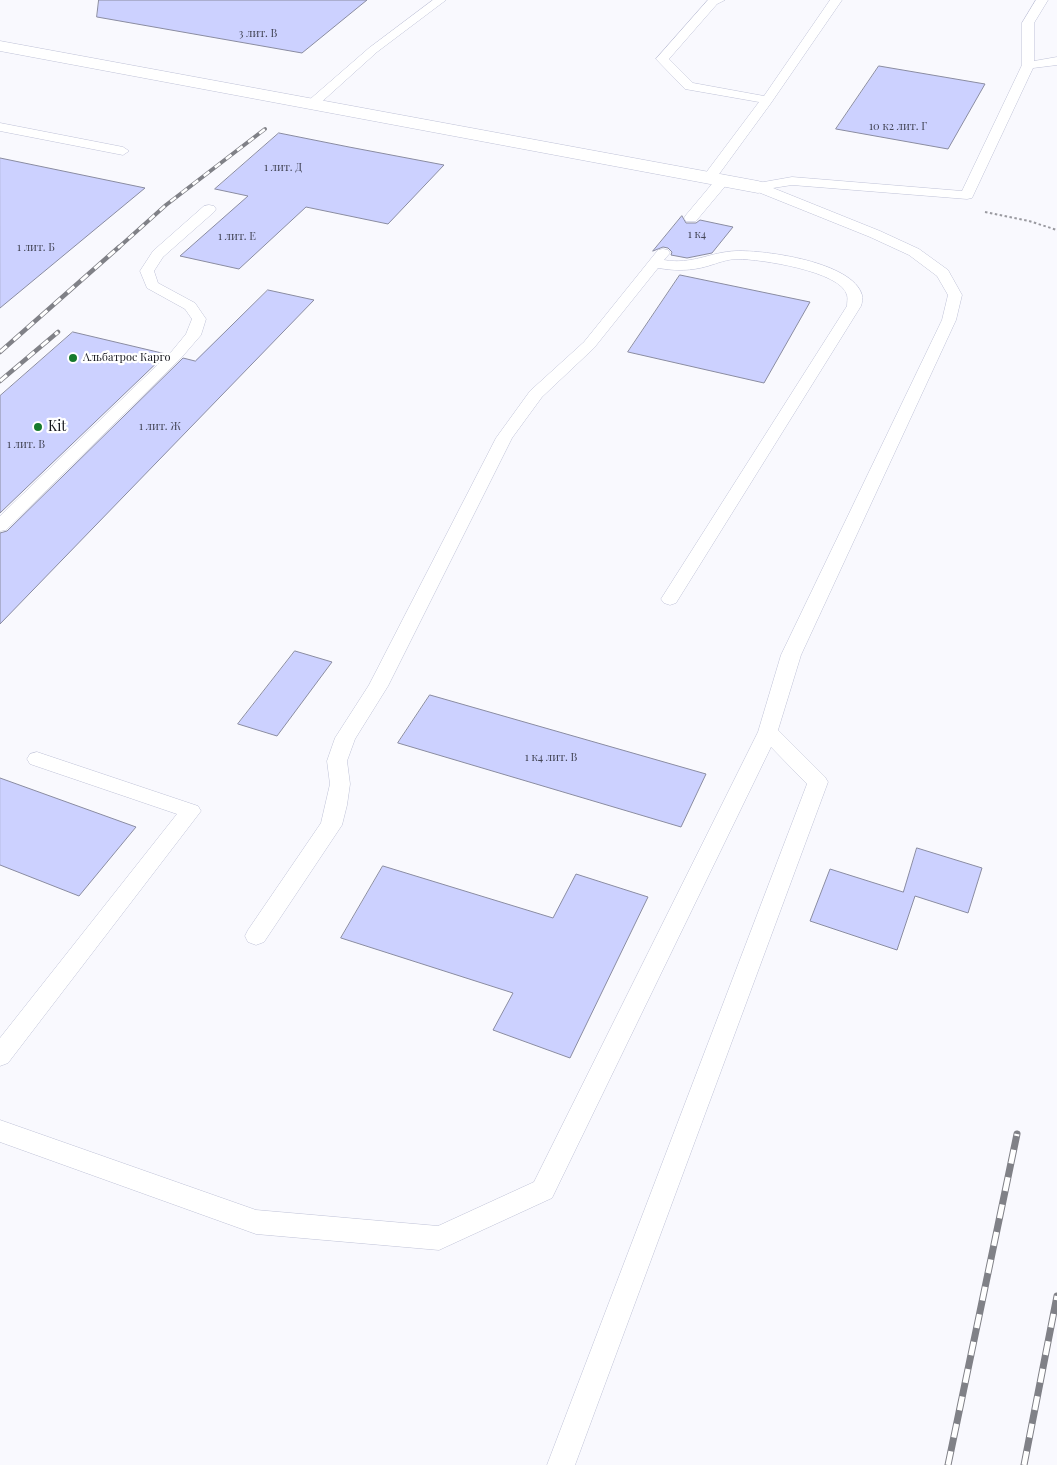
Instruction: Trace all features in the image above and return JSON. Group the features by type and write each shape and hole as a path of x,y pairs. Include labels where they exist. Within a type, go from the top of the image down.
{"street":[{"path":"0,46 758,188"}],"lane":[{"path":"312,104 373,50 440,0"},
{"path":"719,0 714,1 662,59 688,86 767,100"},
{"path":"758,188 792,181 967,195 1028,65 1028,23 1042,0"},
{"path":"820,1 834,2"},
{"path":"691,218 767,100 834,2"},
{"path":"1028,65 1057,61"},
{"path":"0,127 123,151"},
{"path":"0,1131 256,1222 439,1238 543,1190 768,732 791,655 949,320 955,295 942,273 914,252 875,234 758,188"},
{"path":"0,526 177,354 193,334 199,318 190,306 152,285 147,271 158,254 209,209"},
{"path":"256,936 331,825 337,805 340,784 337,761 345,738 378,686 504,438 536,394 589,345 659,258 688,267 736,255 756,256 812,267 833,274 847,283 855,294 854,306 670,599"},
{"path":"562,1465 818,782 768,732"},
{"path":"0,1056 191,811 37,759"}],"building":[{"path":"99,0 367,0 302,53 97,17"},
{"path":"879,66 985,84 948,149 836,129"},
{"path":"279,133 444,165 388,224 306,207 239,269 180,256 248,196 215,189"},
{"path":"0,158 145,188 0,308"},
{"path":"682,216 686,223 696,223 700,220 733,227 712,253 687,258 671,255 672,252 668,248 663,247 653,251"},
{"path":"680,275 810,302 764,383 628,352"},
{"path":"268,290 314,300 0,624 0,533 7,531 183,358 195,361"},
{"path":"73,332 166,354 0,513 0,396"},
{"path":"295,651 332,662 277,736 238,724"},
{"path":"430,695 706,774 681,827 398,743"},
{"path":"0,778 136,827 79,896 0,865"},
{"path":"917,848 982,868 968,913 915,896 897,950 810,921 830,869 903,892"},
{"path":"383,866 553,918 576,874 648,897 570,1058 493,1030 513,993 341,938"}],"railway":[{"path":"118,248 166,205 265,129"},
{"path":"0,352 119,247"},
{"path":"0,381 58,332"},
{"path":"948,1465 1017,1134"},
{"path":"1024,1465 1057,1296"}],"place":[{"name":"Альбатрос Карго","path":"73,358"},
{"name":"Kit","path":"38,427"}]}
